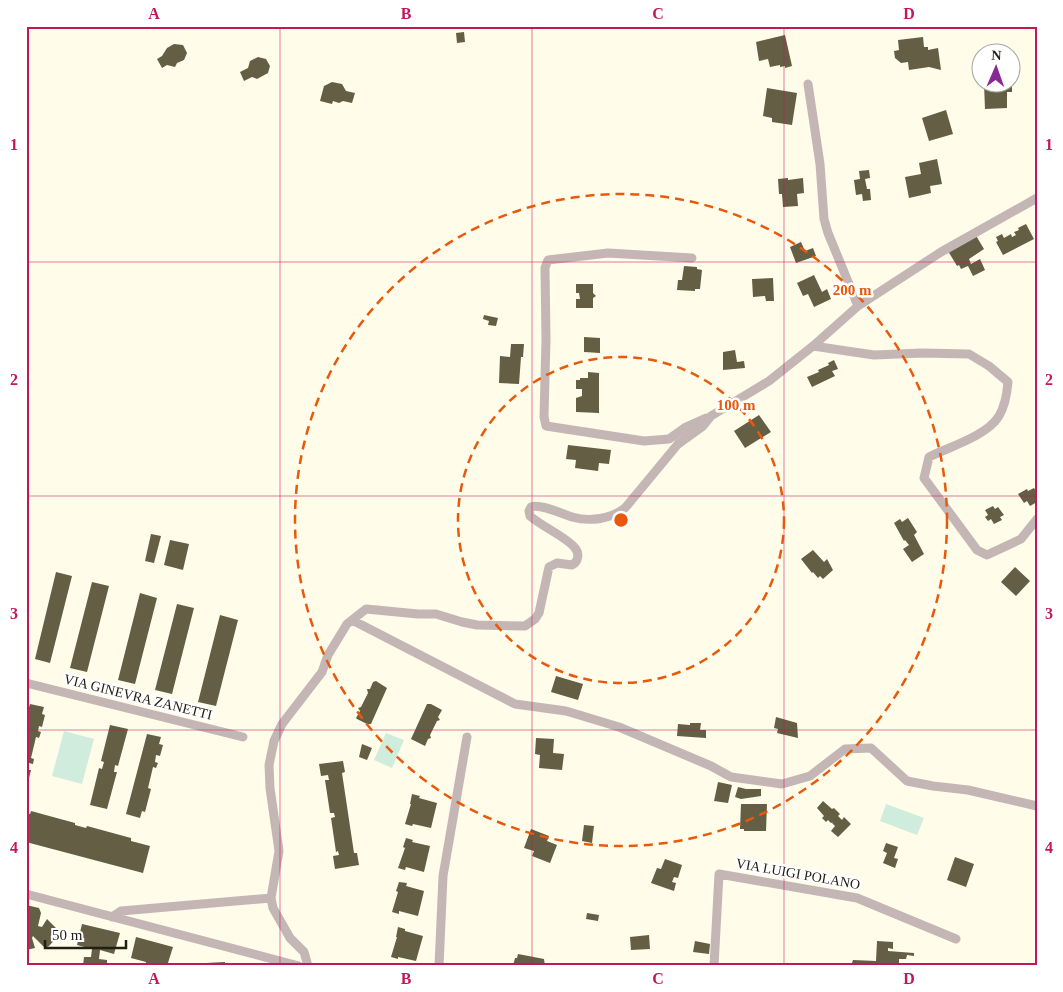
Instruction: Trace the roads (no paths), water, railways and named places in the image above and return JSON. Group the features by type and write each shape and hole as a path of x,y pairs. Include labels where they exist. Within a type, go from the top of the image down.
{"street":[{"path":"808,84 820,164 824,219 858,306"},
{"path":"692,258 608,253 548,260 546,268 544,417 546,426 644,440 668,439 686,427 711,416 770,381 814,346 858,306 941,252 1037,198"},
{"path":"814,346 874,355 969,354 989,366 1008,382 1006,401 999,417 983,432 929,457 924,478 977,550 987,555 1021,539 1037,518"},
{"path":"308,966 304,952 290,938 273,908 271,898 279,851 270,788 269,765 274,741 282,724 322,672 328,655 347,624 366,610 436,614 477,625 518,627 531,623 539,613 549,567 557,563 572,566 577,562 578,558 575,548 530,516 529,511 531,507 538,505 575,518 602,518 617,514 625,508 678,444 703,426 711,416"},
{"path":"352,620 514,704 566,711 619,727 711,766 731,777 782,784 810,776 845,750 872,748 906,781 968,790 1037,806"},
{"name":"VIA GINEVRA ZANETTI","path":"26,683 243,737"},
{"path":"440,966 443,876 467,737"},
{"name":"VIA LUIGI POLANO","path":"714,966 719,874 857,898 956,939"},
{"path":"26,894 299,966"},
{"path":"112,917 121,911 271,898"}]}
